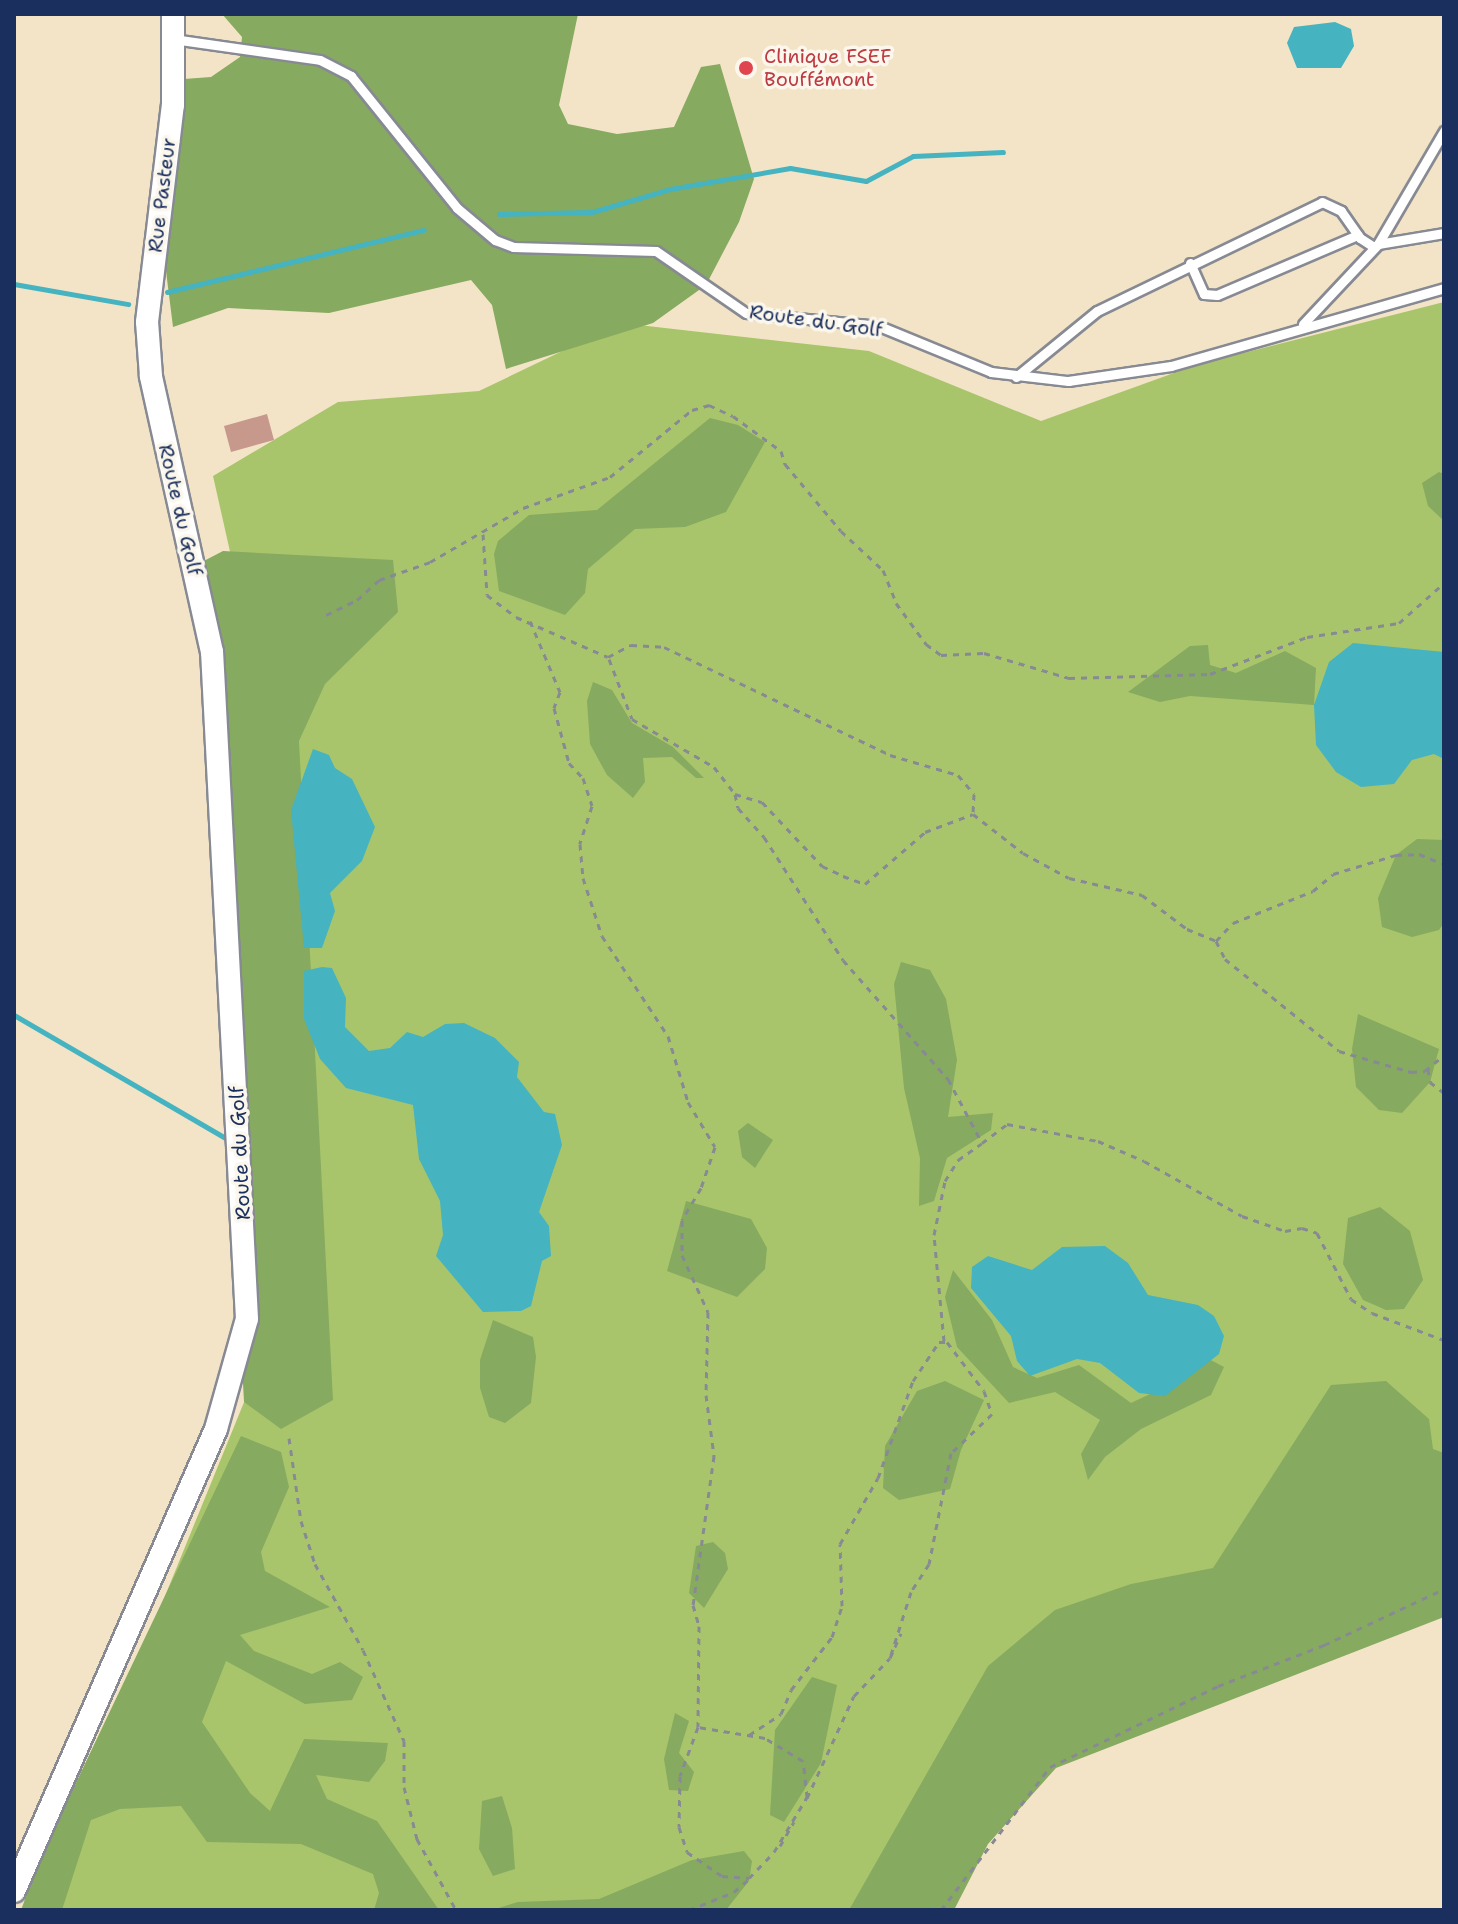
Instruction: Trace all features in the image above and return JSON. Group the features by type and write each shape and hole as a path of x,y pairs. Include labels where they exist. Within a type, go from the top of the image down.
{"street":[{"name":"Rue Pasteur","path":"151,376 147,322 173,105 173,14"},
{"name":"Route du Golf","path":"14,1891 216,1429 247,1319 212,652 151,376"}],"lane":[{"name":"Route du Golf","path":"173,39 320,60 351,76 457,208 482,231 513,247 656,251 746,313 879,326 968,364 1016,377 1107,377 1171,366 1444,288"},
{"path":"1297,329 1321,310 1376,245 1444,131"},
{"path":"1016,377 1097,311 1190,263 1322,202 1341,211 1358,235 1376,245 1444,233"},
{"path":"1190,263 1204,294 1217,295 1358,235"}],"path":[{"path":"326,615 357,600 379,580 483,534 523,508 610,477 692,410 709,405 733,416 781,451 785,464 832,520 883,570 896,603 926,644 941,655 984,653 1069,678 1210,674 1307,637 1399,623 1444,583"},
{"path":"483,534 487,595 530,621 608,657 632,719 714,767 735,794 738,808 764,837 843,960 948,1079 982,1143"},
{"path":"530,621 560,692 554,708 569,763 583,778 592,806 580,844 583,878 602,936 668,1036 688,1102 715,1147 701,1188 682,1220 682,1255 708,1312 706,1395 714,1456 693,1605 699,1626 698,1727 680,1776 679,1827 687,1852 722,1876 749,1878"},
{"path":"608,657 631,645 664,647 890,755 958,775 974,794 973,814"},
{"path":"735,794 762,802 822,866 865,884 925,832 973,814"},
{"path":"973,814 1023,853 1069,878 1142,895 1171,919 1216,941 1225,959 1339,1051 1411,1072 1428,1069 1444,1055"},
{"path":"1216,941 1233,923 1313,891 1333,874 1396,855 1419,854 1444,864"},
{"path":"1428,1069 1430,1082 1444,1093"},
{"path":"689,1910 734,1892 785,1841 854,1696 890,1658 901,1633 911,1592 929,1564 951,1453 992,1414 984,1391 945,1342 934,1235 945,1181 958,1160 1007,1124 1098,1141 1242,1216 1285,1231 1302,1228 1317,1233 1351,1299 1372,1313 1444,1340"},
{"path":"749,1735 781,1714 791,1690 832,1637 842,1606 840,1544 878,1478 913,1381 945,1342"},
{"path":"289,1438 301,1521 315,1564 363,1650 404,1741 404,1787 417,1839 456,1910"},
{"path":"941,1910 1050,1767 1218,1686 1324,1645 1444,1589"},
{"path":"698,1727 765,1738 803,1761 807,1797 774,1852"}],"green space":[{"path":"222,14 578,14 559,105 568,124 617,134 674,127 701,67 720,64 754,179 739,222 706,285 653,323 506,369 492,305 471,280 329,313 228,308 173,327 165,263 184,79 211,77 240,57 242,37"},
{"path":"1444,302 1444,1518 988,1735 866,1910 37,1910 271,1336 262,694 213,476 338,402 479,391 621,323 869,351 1041,421 1196,365"},
{"path":"710,418 738,425 765,442 726,512 685,527 635,529 588,569 585,593 565,615 499,591 494,554 498,541 529,515 597,510"},
{"path":"1439,472 1444,474 1444,521 1428,506 1422,483"},
{"path":"223,551 393,560 398,612 325,684 299,741 333,1400 281,1429 244,1402 200,563"},
{"path":"1208,645 1210,665 1236,673 1285,651 1316,668 1314,705 1190,696 1160,702 1128,692 1190,646"},
{"path":"593,682 612,690 632,723 673,747 704,778 696,778 672,757 643,758 645,782 633,798 607,775 590,744 587,701"},
{"path":"1417,839 1444,840 1444,923 1439,930 1412,937 1382,927 1378,898 1396,855"},
{"path":"901,962 930,970 946,999 957,1060 948,1117 993,1113 991,1130 947,1158 934,1201 919,1206 920,1158 904,1088 894,984"},
{"path":"1358,1014 1439,1049 1430,1082 1402,1113 1379,1110 1356,1087 1352,1049"},
{"path":"748,1123 773,1140 755,1168 742,1157 738,1131"},
{"path":"686,1201 751,1219 767,1248 765,1269 737,1297 667,1271"},
{"path":"1380,1207 1410,1231 1423,1280 1404,1309 1386,1310 1363,1300 1343,1264 1348,1218"},
{"path":"953,1270 992,1320 1013,1367 1037,1378 1079,1365 1131,1403 1171,1384 1205,1357 1224,1367 1211,1395 1141,1429 1105,1457 1088,1480 1081,1454 1100,1420 1055,1392 1009,1403 957,1347 945,1297"},
{"path":"493,1320 533,1337 536,1357 531,1403 505,1423 489,1417 480,1388 480,1360"},
{"path":"945,1381 984,1400 961,1450 950,1489 899,1500 883,1488 885,1446 917,1391"},
{"path":"1386,1381 1429,1419 1433,1449 1444,1453 1444,1617 1056,1768 988,1844 954,1910 849,1910 988,1666 1055,1610 1131,1584 1213,1568 1331,1385"},
{"path":"241,1436 281,1452 289,1487 261,1552 265,1571 330,1607 240,1635 254,1651 312,1674 340,1662 363,1677 352,1700 305,1704 226,1661 202,1722 250,1793 270,1811 304,1739 388,1743 385,1761 369,1782 316,1775 327,1799 377,1821 439,1910 374,1910 379,1893 373,1874 301,1844 207,1842 181,1806 120,1809 91,1820 62,1910 21,1910 43,1852"},
{"path":"713,1542 725,1553 728,1569 704,1608 689,1593 696,1546"},
{"path":"812,1677 837,1685 821,1763 784,1822 770,1815 775,1730"},
{"path":"675,1713 689,1721 679,1753 694,1772 688,1791 669,1790 664,1759"},
{"path":"502,1796 512,1828 515,1869 493,1876 479,1849 482,1801"},
{"path":"744,1851 752,1861 749,1881 726,1910 492,1910 518,1902 599,1899 692,1860"}],"water":[{"path":"1335,22 1351,29 1354,46 1341,68 1297,68 1287,43 1294,27"},
{"path":"1353,643 1444,652 1444,759 1434,754 1412,760 1394,784 1361,787 1336,772 1316,745 1314,705 1329,662"},
{"path":"313,749 329,755 335,768 352,779 375,827 362,861 330,893 335,911 322,948 304,948 291,810"},
{"path":"332,968 346,998 345,1027 369,1051 390,1048 407,1032 423,1037 445,1024 464,1023 495,1038 519,1062 517,1077 544,1112 555,1114 562,1145 539,1212 549,1226 551,1256 542,1261 531,1306 521,1311 483,1312 436,1256 443,1235 440,1201 419,1159 413,1105 346,1088 320,1059 304,1019 304,971"},
{"path":"1105,1246 1128,1263 1148,1295 1198,1305 1214,1316 1224,1336 1219,1354 1165,1396 1139,1393 1100,1363 1077,1359 1030,1376 1017,1361 1011,1336 971,1288 972,1267 988,1256 1032,1270 1062,1247"}],"building":[{"path":"267,414 274,440 231,452 224,426"}],"waterway":[{"path":"499,214 592,212 670,189 790,168 866,181 913,156 1003,152"},
{"path":"167,292 424,230"},
{"path":"14,284 128,304"},
{"path":"14,1015 232,1142"}],"place":[{"name":"Clinique FSEF Bouffémont","path":"746,68"}]}
